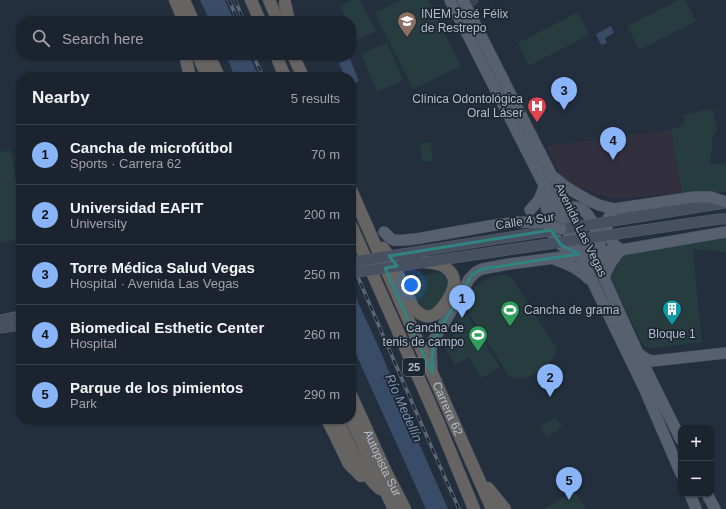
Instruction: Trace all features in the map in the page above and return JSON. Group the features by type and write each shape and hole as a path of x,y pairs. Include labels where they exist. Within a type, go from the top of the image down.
{"highway":[{"path":"174,0 177,16"},
{"path":"174,0 182,16"},
{"path":"184,0 191,16"},
{"path":"251,0 258,16"},
{"path":"269,0 276,16"},
{"path":"285,3 288,16"},
{"path":"186,60 189,72"},
{"path":"200,60 205,72"},
{"path":"211,60 217,72"},
{"path":"278,60 283,72"},
{"path":"297,60 301,72"},
{"name":"Carrera 62","path":"356,201 477,474"},
{"path":"369,231 391,259 413,307 423,316 428,316 433,315 442,309 452,293 454,283 453,276 447,268 442,265 425,262"},
{"name":"Carrera 62","path":"356,237 439,424 474,509"},
{"name":"Autopista Sur","path":"356,406 386,472 405,509"},
{"path":"329,424 349,464 365,481 374,484"},
{"path":"339,424 363,470 374,484 388,497"},
{"name":"Autopista Sur","path":"353,424 394,509"},
{"path":"477,474 505,509"},
{"name":"25","path":"477,474 492,509"}],"main road":[{"name":"Avenida Las Vegas","path":"450,0 545,186 549,209 579,254 644,388 678,467"},
{"name":"Avenida Las Vegas","path":"469,0 567,207 597,252 604,278 638,353 678,434"},
{"path":"551,175 576,194 600,205 614,209 694,197 711,197 726,202"},
{"path":"545,186 539,200 530,210 540,211 567,207"},
{"name":"Calle 4 Sur","path":"356,261 726,202"},
{"path":"614,209 607,221 608,235 611,241 621,250"},
{"path":"356,272 724,218"},
{"path":"384,232 387,236 394,240 404,240 517,222 543,223 561,229"},
{"path":"432,373 431,349 433,341 472,275 482,269 579,254 621,250 726,232"},
{"path":"604,278 612,260 621,250"},
{"path":"551,259 569,264 584,274 593,283"},
{"path":"0,320 16,317"},
{"path":"0,328 16,326"},
{"path":"638,353 646,359 654,361 726,353"},
{"path":"691,497 696,509"},
{"path":"709,497 714,509"}],"highlighted area":[{"path":"551,230 561,245 579,254 482,269 472,275 433,341 432,373 385,268 397,266 389,256"}],"shaded area":[{"path":"671,130 682,193 617,198 608,197 580,188 563,180 548,151 547,146"}],"green space":[{"path":"352,0 360,0 376,31 358,40 356,36 356,16 345,16 340,6"},
{"path":"401,0 428,0 461,66 413,89 375,13"},
{"path":"679,0 685,0 696,21 639,50 627,26"},
{"path":"578,12 589,35 529,66 518,43"},
{"path":"387,42 403,80 377,92 361,54"},
{"path":"713,109 717,131 713,135 710,165 726,163 726,192 682,193 671,130 684,125 684,114"},
{"path":"431,142 432,161 422,161 420,143"},
{"path":"11,150 16,181 16,240 0,243 0,152"},
{"path":"726,238 726,252 693,249 702,342 653,348 645,347 611,279 621,256 630,251"},
{"path":"438,272 444,275 448,280 449,289 432,311 422,310 416,305 405,280"},
{"name":"Cancha de grama","path":"499,275 511,277 557,349 550,361 544,367 538,372 523,378 509,376 463,305 469,294 477,285 493,276"},
{"path":"462,307 500,367 482,378 468,357 455,365 442,342 454,335 450,328"},
{"path":"556,417 562,427 547,437 540,426"},
{"path":"574,490 586,509 544,509"}],"water":[{"path":"200,0 225,0 232,16 208,16"},
{"path":"611,26 614,33 605,38 607,43 601,45 596,34"},
{"path":"228,60 251,60 257,72 233,72"},
{"path":"350,60 355,72 343,72 339,63"},
{"path":"356,74 359,81 356,82"},
{"path":"356,298 448,509 426,509 356,354"}],"railway":[{"path":"229,0 236,16"},
{"path":"235,0 242,16"},
{"path":"255,60 261,72"},
{"path":"356,273 459,509"}],"place":[{"name":"INEM José Félix de Restrepo","path":"407,38"},
{"name":"Torre Médica Salud Vegas","path":"564,110"},
{"name":"Clínica Odontológica Oral Láser","path":"537,123"},
{"name":"Biomedical Esthetic Center","path":"613,160"},
{"name":"Cancha de microfútbol","path":"462,318"},
{"name":"Bloque 1","path":"672,326"},
{"name":"Cancha de grama","path":"510,327"},
{"name":"Cancha de tenis de campo","path":"478,352"},
{"name":"Universidad EAFIT","path":"550,397"},
{"name":"Parque de los pimientos","path":"569,500"}],"water label":[{"name":"Río Medellín","path":"404,408"}]}
